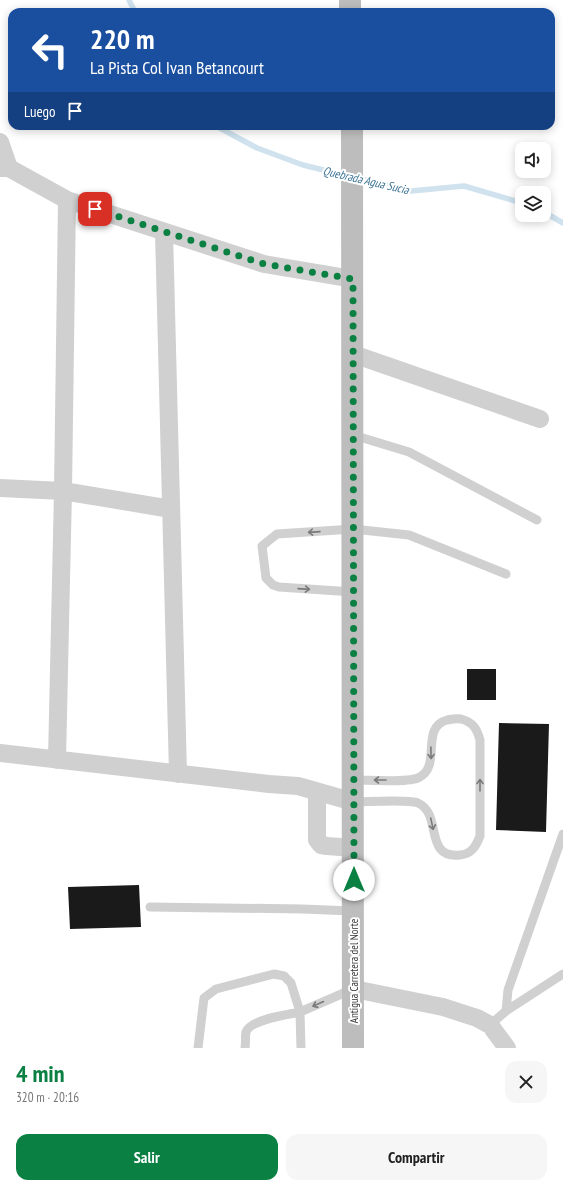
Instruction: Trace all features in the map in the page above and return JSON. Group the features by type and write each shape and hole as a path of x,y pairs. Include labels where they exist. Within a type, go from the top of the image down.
{"main road":[{"name":"Antigua Carretera del Norte","path":"352,130 354,780 353,1048"}],"street":[{"path":"0,142 4,168 67,200 264,264 353,279"},
{"path":"57,760 63,492 67,200"},
{"path":"164,232 178,774"},
{"path":"353,354 540,419"},
{"path":"0,488 63,492 171,509"},
{"path":"0,753 178,774 298,786 354,802"},
{"path":"317,792 317,840 321,845 354,848"},
{"path":"354,989 443,1007 477,1018 490,1025 507,1048"}],"lane":[{"path":"353,435 409,452 537,520"},
{"path":"353,592 279,587 272,585 266,578 262,546 278,534 353,530 409,535 506,574"},
{"path":"354,780 407,780 418,778 427,770 431,760 431,739 435,729 443,721 456,718 468,721 476,728 480,740 480,836 476,848 465,855 452,856 442,850 435,840 433,823 428,810 418,803 354,802"},
{"path":"506,1011 508,990 563,834"},
{"path":"150,908 302,909 354,911"},
{"path":"198,1048 204,998 216,989 274,974 284,976 290,983 300,1012 301,1048"},
{"path":"490,1025 506,1011 563,974"},
{"path":"246,1048 246,1033 250,1026 259,1021 300,1012 354,989"}],"building":[{"path":"467,669 496,669 496,700 467,700"},
{"path":"499,723 549,724 546,832 496,830"},
{"path":"139,885 141,927 70,929 68,887"}],"waterway":[{"name":"Quebrada Agua Sucia","path":"129,0 133,8"},
{"name":"Quebrada Agua Sucia","path":"223,130 257,148 303,165 348,176"},
{"name":"Quebrada Agua Sucia","path":"357,178 411,191 464,186 515,201"},
{"name":"Quebrada Agua Sucia","path":"551,216 563,223"}],"route":[{"path":"95,209 264,264 353,279 354,880"}]}
